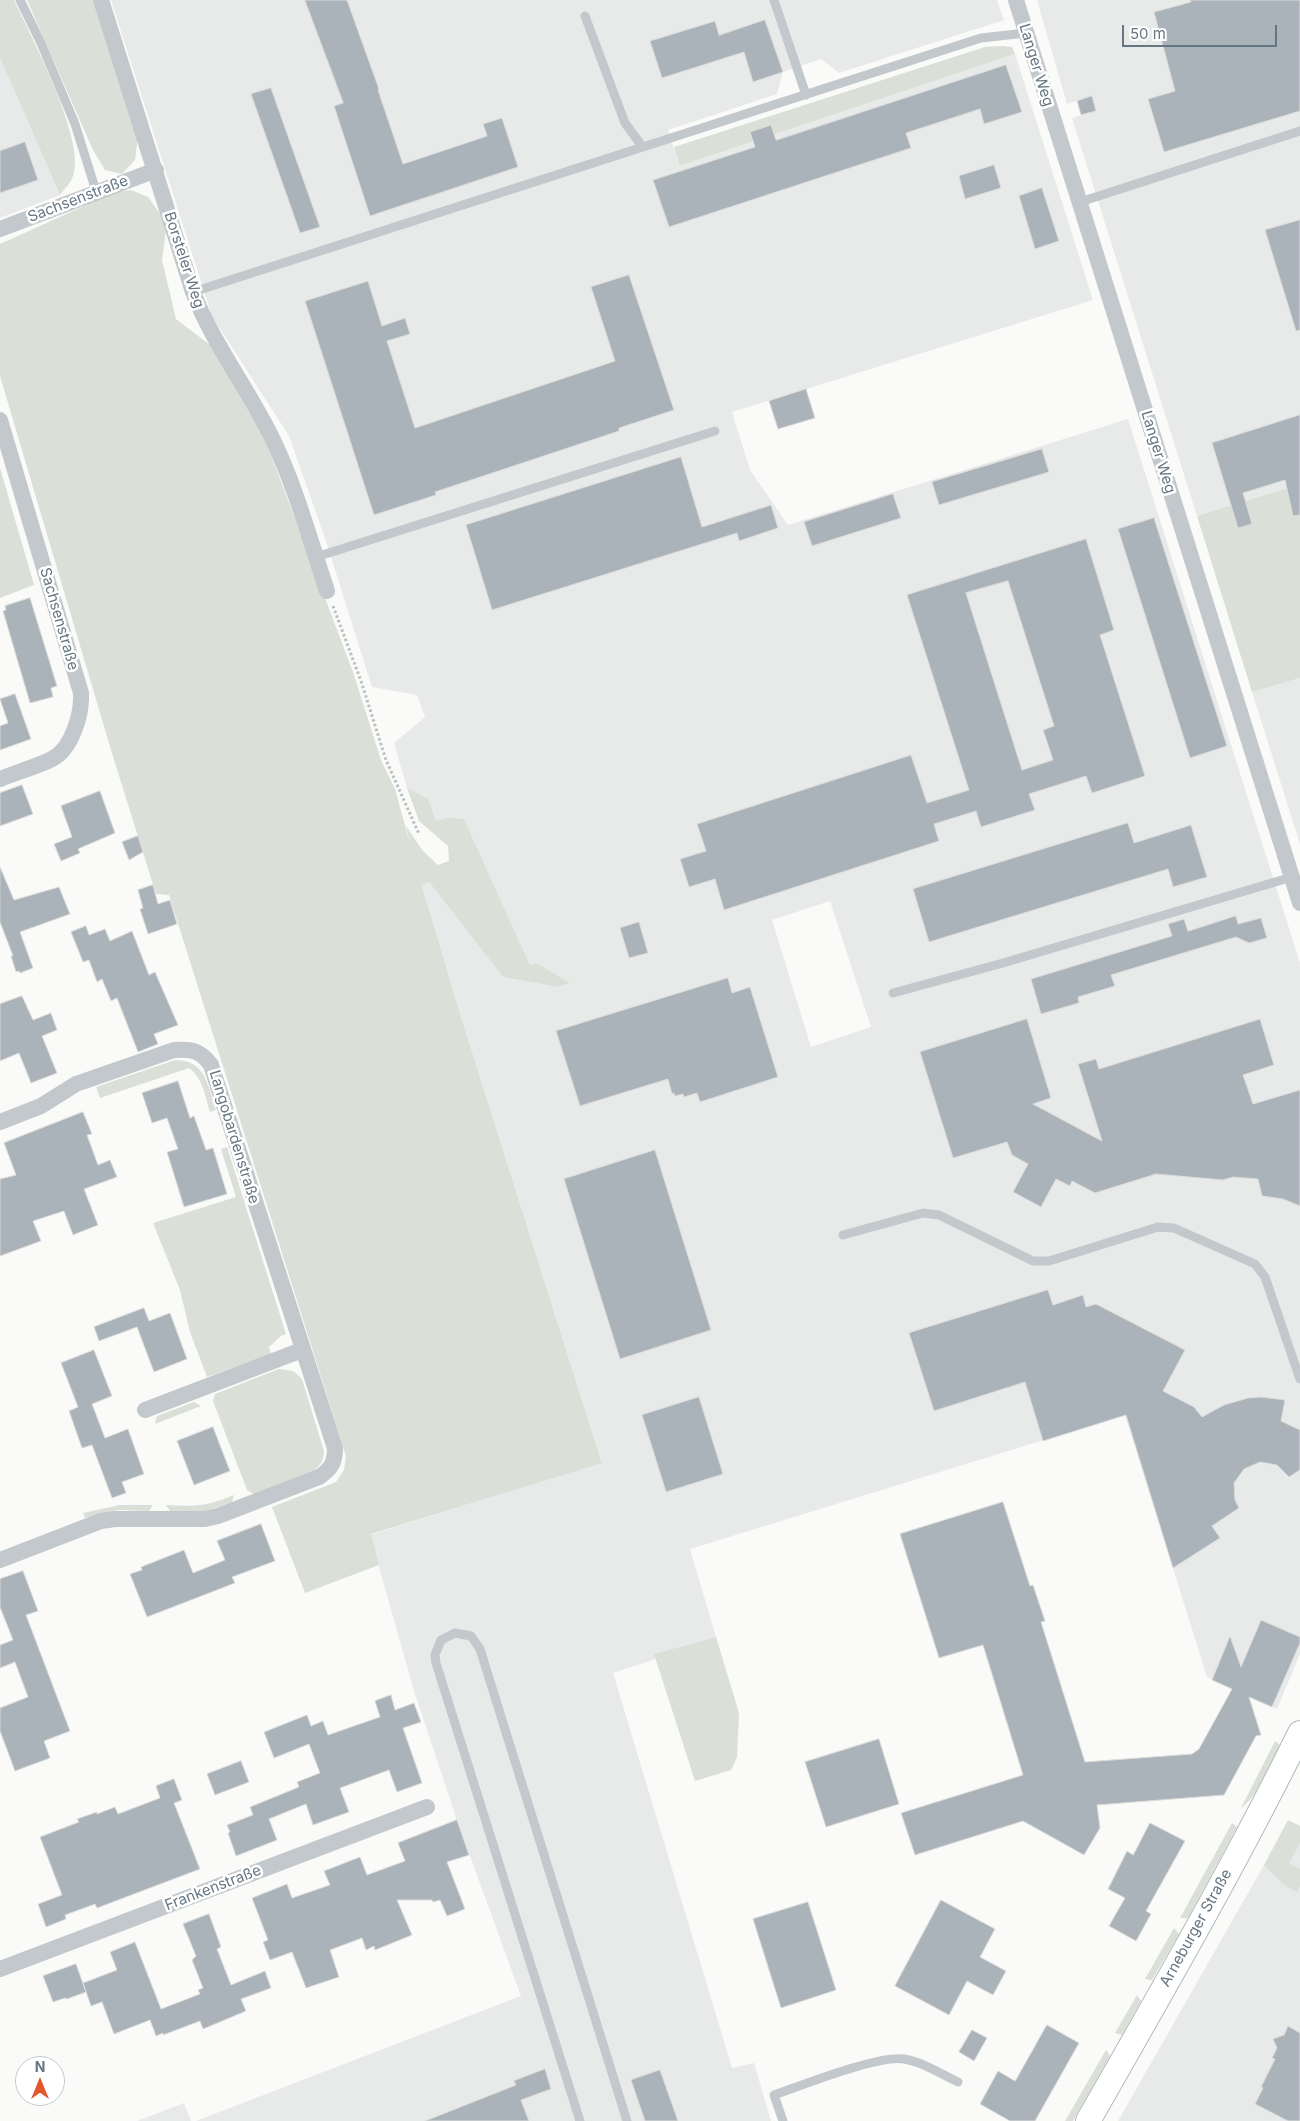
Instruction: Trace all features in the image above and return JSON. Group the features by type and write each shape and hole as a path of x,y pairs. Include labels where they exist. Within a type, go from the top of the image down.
{"main road":[{"name":"Arneburger Straße","path":"1088,2121 1239,1851 1300,1733"}],"street":[{"name":"Borsteler Weg","path":"101,0 202,316 273,440 298,499 327,591"},
{"name":"Langer Weg","path":"1016,0 1300,903"},
{"name":"Sachsenstraße","path":"0,229 96,191 156,170"},
{"name":"Sachsenstraße","path":"0,420 80,693 81,708 71,739 54,758 0,779"},
{"name":"Langobardenstraße","path":"0,1122 41,1106 57,1098 76,1084 174,1050 189,1049 204,1055 212,1065 335,1448 335,1459 330,1470 319,1477 218,1516 189,1520 115,1519 101,1521 0,1560"},
{"path":"146,1410 302,1350"},
{"name":"Frankenstraße","path":"0,1969 426,1807"}],"lane":[{"path":"20,0 75,124 96,191"},
{"path":"774,0 806,95"},
{"path":"585,16 625,123 642,146"},
{"path":"193,292 981,38 1026,33"},
{"path":"1080,202 1300,131"},
{"path":"316,556 715,431"},
{"path":"893,993 1002,963 1292,877"},
{"path":"843,1236 922,1213 939,1215 1033,1261 1049,1261 1158,1227 1174,1228 1255,1264 1265,1277 1300,1379"},
{"path":"580,2121 436,1662 435,1655 441,1640 455,1633 470,1636 480,1649 627,2121"},
{"path":"783,2121 774,2095 885,2059 904,2059 958,2082"}],"path":[{"path":"327,591 358,673 386,760 419,834"}],"shaded area":[{"path":"0,0 14,0 65,114 72,139 75,160 72,179 60,195 0,58"},
{"path":"27,0 93,0 138,136 135,160 122,174 105,170 93,150"},
{"path":"111,0 997,0 1004,20 839,73 821,59 783,72 777,94 668,130 680,166 1015,54 1093,300 732,412 750,470 788,525 1128,419 1300,963 1300,1654 1277,1709 1207,1677 1125,1415 690,1549 716,1637 655,1654 656,1659 613,1673 732,2068 754,2063 771,2121 196,2121 521,1996 457,1820 414,1691 370,1535 602,1462 461,1017 422,884 429,882 503,977 558,987 569,983 530,965 464,819 450,817 436,822 428,800 407,788 394,743 425,717 417,695 372,687 326,541 289,436 212,316","holes":["830,901 871,1027 811,1047 772,920"]},
{"path":"1037,0 1300,0 1300,484 1197,516 1072,118 1096,111 1092,96 1067,104"},
{"path":"985,47 1012,47 1015,54 680,166 674,147"},
{"path":"0,58 60,195 0,218"},
{"path":"131,190 148,197 161,215 166,230 162,260 176,319 210,345 260,431 271,455 353,672 381,760 395,789 410,844 406,826 423,851 438,865 449,861 448,846 419,821 407,788 428,799 436,821 450,817 464,819 530,965 538,964 570,983 558,987 503,977 429,882 422,885 461,1017 602,1463 371,1534 379,1565 305,1593 272,1507 336,1482 344,1470 346,1456 169,895 156,894 111,750 0,376 0,244 113,193"},
{"path":"0,468 34,585 0,598"},
{"path":"1300,484 1300,678 1252,692 1197,516"},
{"path":"1300,678 1300,844 1252,692"},
{"path":"175,1060 193,1064 199,1069 208,1084 216,1110 210,1112 200,1082 189,1068 100,1098 96,1087"},
{"path":"227,1147 286,1334 269,1347 271,1354 207,1377 190,1332 180,1290 153,1223 236,1197 221,1149"},
{"path":"279,1369 293,1371 302,1379 324,1451 323,1460 313,1471 254,1494 247,1490 213,1401 215,1394"},
{"path":"194,1402 201,1406 155,1424 157,1416"},
{"path":"234,1495 232,1502 207,1511 170,1511 166,1505 201,1505"},
{"path":"120,1505 153,1505 149,1511 118,1510 85,1518 83,1513"},
{"path":"716,1637 739,1713 737,1757 731,1770 695,1781 654,1654"},
{"path":"1275,1741 1279,1744 1279,1748 1267,1772 1253,1796 1241,1808"},
{"path":"1288,1820 1300,1826 1300,1843 1289,1864 1300,1869 1300,1886 1297,1892 1284,1885 1264,1865"},
{"path":"1232,1823 1237,1827 1188,1918 1180,1918"},
{"path":"1300,1832 1300,2121 1118,2121 1264,1865 1278,1873"},
{"path":"1174,1928 1179,1934 1152,1980 1145,1979"},
{"path":"1137,1995 1141,2001 1122,2035 1115,2033"},
{"path":"1106,2050 1110,2056 1073,2121 1065,2121"},
{"path":"184,2103 191,2121 137,2121"}],"building":[{"path":"305,0 347,0 379,89 403,164 487,136 483,124 502,118 518,167 370,216 334,106 343,103"},
{"path":"1190,0 1300,0 1300,111 1164,152 1148,99 1175,91 1154,12 1191,2"},
{"path":"765,20 783,72 753,82 744,52 662,78 650,41 715,21 719,35"},
{"path":"1006,65 1022,112 984,124 980,109 906,133 911,148 669,227 653,180 755,147 750,132 771,125 776,140"},
{"path":"271,88 320,227 300,233 251,94"},
{"path":"1092,96 1096,111 1081,115 1077,101"},
{"path":"25,142 38,180 0,193 0,151"},
{"path":"994,165 1001,188 965,199 959,176"},
{"path":"1042,188 1059,241 1035,249 1019,196"},
{"path":"1300,220 1300,330 1296,331 1265,230"},
{"path":"629,275 674,410 619,428 619,431 435,492 436,495 374,515 305,301 368,281 382,326 405,318 410,334 387,341 415,428 615,361 591,287"},
{"path":"806,389 815,418 778,429 769,401"},
{"path":"1300,415 1300,515 1293,516 1285,480 1243,493 1252,524 1238,528 1212,443"},
{"path":"1042,449 1049,472 939,505 932,482"},
{"path":"681,457 702,527 771,505 778,528 739,541 737,533 492,610 466,525"},
{"path":"893,494 901,518 812,546 804,522"},
{"path":"1154,518 1227,746 1190,758 1118,529"},
{"path":"1086,539 1114,630 1100,635 1145,776 1092,793 1086,776 1029,794 1035,810 981,827 976,811 934,824 939,841 724,910 715,879 689,887 680,859 706,851 697,824 911,755 927,803 969,790 907,595","holes":["1008,581 1054,726 1043,730 1053,760 1022,770 966,593"]},
{"path":"30,598 57,686 51,688 53,697 30,703 3,611 6,610 5,606"},
{"path":"15,694 31,739 0,750 0,726 8,723 0,699"},
{"path":"22,785 33,814 0,826 0,793"},
{"path":"100,791 115,833 78,849 80,853 61,861 54,844 72,837 61,806"},
{"path":"1128,823 1134,843 1191,825 1207,877 1173,887 1168,869 929,942 913,889"},
{"path":"138,836 143,852 129,860 122,842"},
{"path":"0,867 14,900 59,887 70,914 20,932 33,968 20,973 19,971 16,972 11,956 13,956 0,922"},
{"path":"153,885 158,904 170,900 177,924 148,934 140,909 143,908 138,890"},
{"path":"1236,916 1238,924 1261,918 1267,938 1249,943 1236,937 1111,975 1115,986 1078,997 1079,1003 1041,1014 1031,979 1172,936 1168,924 1184,919 1188,931"},
{"path":"639,922 648,953 629,958 620,928"},
{"path":"86,926 89,935 105,929 110,941 132,931 149,975 155,972 178,1025 154,1034 158,1044 138,1052 117,998 111,1001 102,979 97,982 89,960 83,962 71,932"},
{"path":"728,978 732,993 750,987 778,1077 700,1102 697,1093 684,1097 683,1094 675,1096 674,1093 672,1094 668,1079 580,1106 556,1031"},
{"path":"22,996 33,1020 51,1013 57,1030 42,1036 57,1073 31,1083 19,1053 0,1061 0,1004"},
{"path":"1027,1019 1051,1098 1033,1104 1102,1141 1078,1064 1096,1059 1099,1069 1260,1019 1274,1065 1243,1075 1253,1104 1300,1090 1300,1206 1283,1199 1262,1196 1258,1179 1233,1177 1223,1180 1156,1174 1095,1193 1072,1181 1070,1186 1056,1179 1041,1207 1013,1192 1028,1164 1012,1155 1007,1142 953,1158 920,1052"},
{"path":"178,1081 190,1118 194,1116 206,1150 213,1148 227,1194 184,1207 167,1152 178,1149 167,1118 152,1123 142,1093"},
{"path":"83,1112 92,1134 87,1135 98,1165 110,1160 117,1177 84,1189 98,1225 73,1235 64,1211 33,1221 41,1241 0,1256 0,1179 16,1175 4,1143"},
{"path":"655,1150 711,1330 620,1359 564,1179"},
{"path":"1048,1290 1053,1305 1083,1295 1086,1307 1096,1304 1185,1350 1163,1391 1194,1407 1202,1417 1224,1405 1248,1398 1261,1397 1285,1400 1281,1421 1300,1430 1300,1470 1289,1477 1277,1465 1260,1462 1244,1469 1234,1483 1235,1500 1239,1508 1212,1526 1220,1538 1173,1568 1126,1415 1043,1441 1025,1382 934,1411 909,1333"},
{"path":"144,1308 149,1321 170,1313 187,1359 154,1372 137,1327 99,1341 94,1327"},
{"path":"94,1350 112,1396 92,1404 105,1438 128,1429 144,1474 122,1482 126,1493 112,1498 92,1445 82,1448 69,1411 78,1407 61,1363"},
{"path":"699,1397 723,1474 666,1492 642,1415"},
{"path":"213,1427 230,1471 194,1485 177,1441"},
{"path":"1003,1502 1030,1586 1033,1585 1045,1621 1041,1622 1085,1762 1192,1754 1199,1749 1232,1689 1212,1680 1230,1636 1241,1667 1261,1620 1300,1637 1300,1643 1272,1707 1249,1697 1261,1735 1256,1736 1224,1795 1097,1805 1100,1828 1084,1855 1023,1821 915,1855 901,1813 1023,1775 983,1645 939,1658 900,1534"},
{"path":"261,1524 275,1561 232,1577 235,1583 147,1617 130,1574 142,1570 141,1567 184,1550 193,1573 225,1560 217,1541"},
{"path":"23,1571 38,1611 26,1615 70,1731 44,1741 50,1758 15,1771 0,1731 0,1708 28,1697 15,1662 0,1668 0,1645 13,1640 0,1607 0,1579"},
{"path":"391,1695 395,1710 414,1703 421,1722 403,1728 422,1783 397,1792 389,1770 340,1788 349,1812 313,1825 306,1804 269,1819 277,1840 236,1856 227,1825 253,1815 250,1807 299,1787 297,1782 320,1773 309,1744 274,1758 264,1732 307,1715 311,1726 323,1721 328,1735 380,1717 375,1701"},
{"path":"879,1739 899,1804 826,1827 805,1762"},
{"path":"241,1761 249,1782 215,1795 207,1774"},
{"path":"174,1779 182,1800 174,1803 200,1869 97,1908 95,1904 65,1915 66,1919 46,1927 38,1904 62,1895 40,1837 79,1822 77,1819 97,1812 97,1814 115,1807 118,1814 160,1798 156,1786"},
{"path":"457,1820 469,1855 447,1862 465,1909 447,1916 440,1900 433,1902 432,1900 397,1900 412,1935 375,1950 374,1946 366,1950 362,1938 330,1950 339,1977 306,1988 292,1952 270,1960 263,1942 268,1940 252,1898 287,1884 292,1898 330,1885 324,1871 360,1857 367,1875 405,1861 398,1843"},
{"path":"1150,1823 1185,1841 1146,1911 1151,1914 1136,1941 1109,1926 1125,1898 1108,1889 1127,1851 1133,1855"},
{"path":"941,1900 995,1929 980,1957 1006,1971 993,1995 967,1981 949,2015 895,1986"},
{"path":"808,1902 836,1990 781,2008 753,1919"},
{"path":"209,1914 221,1947 217,1949 231,1985 265,1971 271,1988 241,1999 246,2011 203,2029 200,2021 156,2036 150,2020 114,2034 102,2002 91,2006 83,1983 117,1970 110,1952 135,1942 161,2009 200,1994 198,1990 203,1988 192,1960 196,1956 183,1924"},
{"path":"76,1964 86,1992 53,2002 43,1976"},
{"path":"1047,2025 1079,2043 1035,2121 1010,2121 980,2104 998,2071 1015,2081"},
{"path":"1288,2026 1300,2033 1300,2121 1288,2121 1255,2104 1275,2059 1272,2058 1277,2048 1273,2039 1284,2035"},
{"path":"972,2030 987,2038 974,2061 959,2052"},
{"path":"545,2069 551,2089 521,2100 529,2121 425,2121 516,2085 514,2081"},
{"path":"660,2070 678,2121 645,2121 631,2080"}]}
